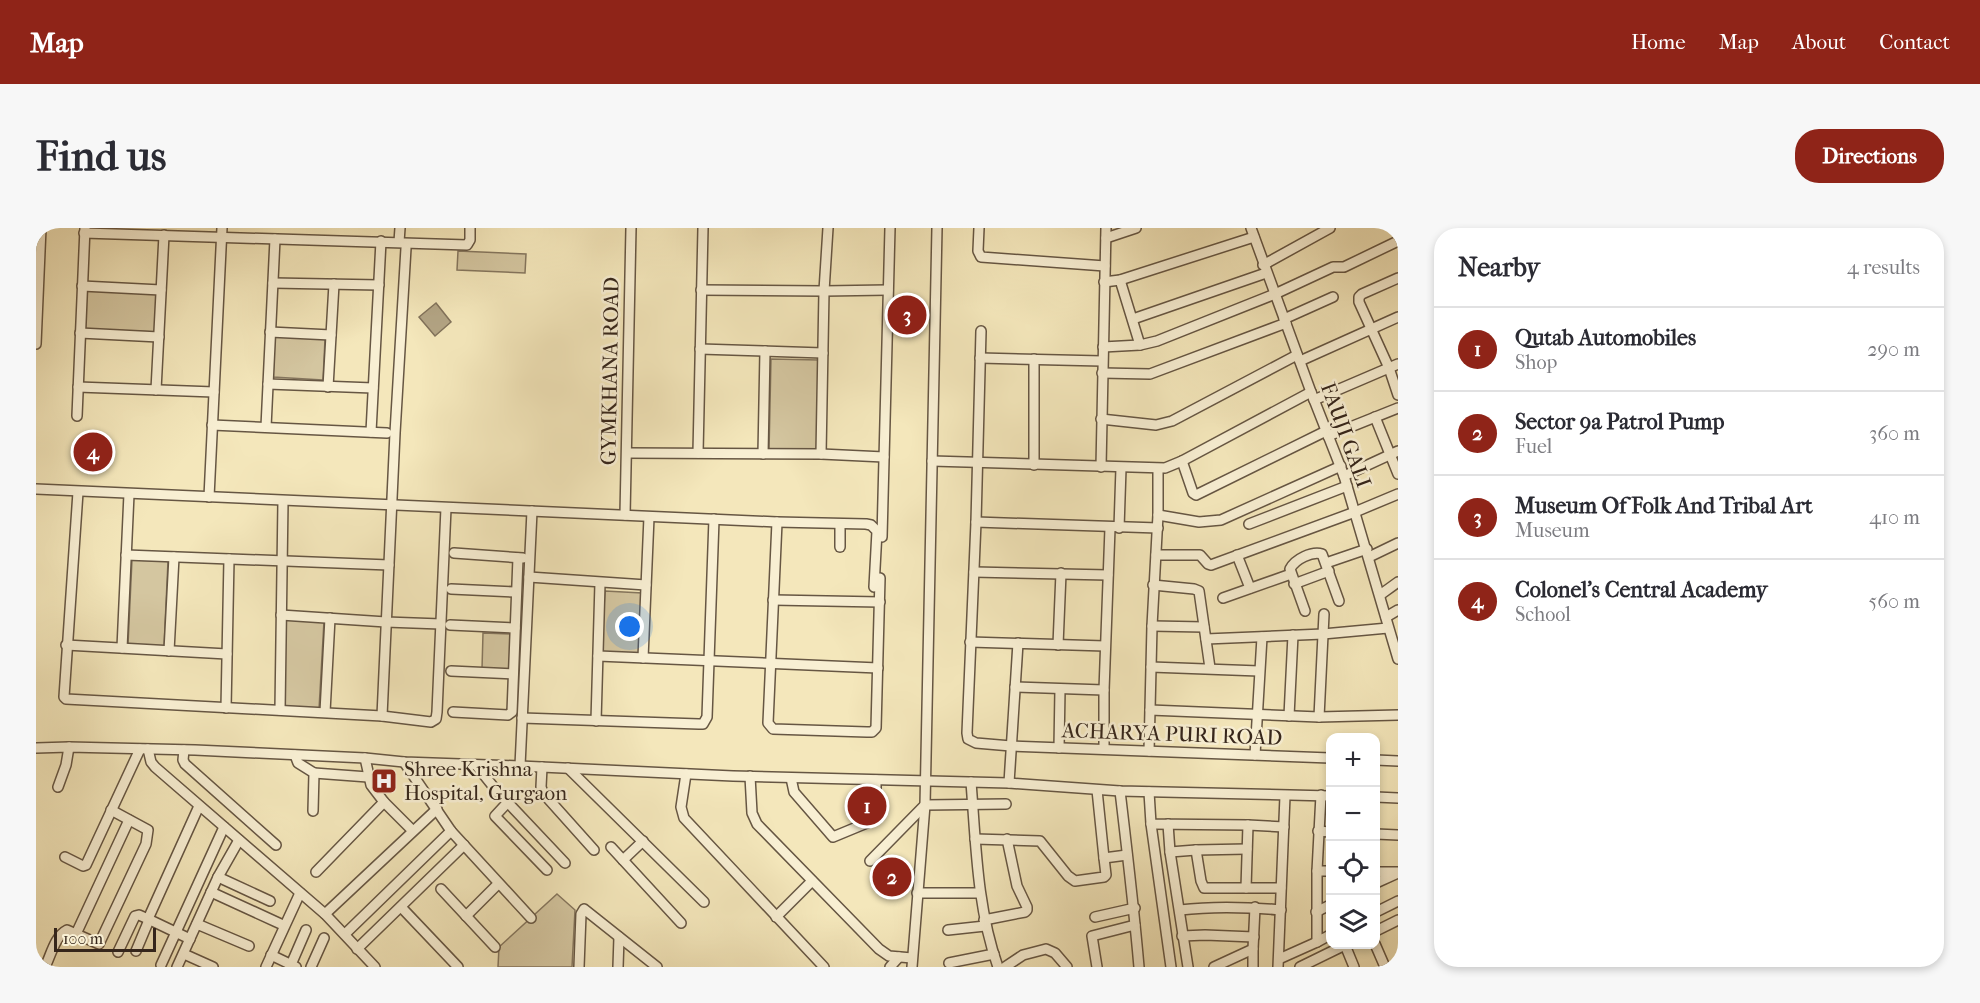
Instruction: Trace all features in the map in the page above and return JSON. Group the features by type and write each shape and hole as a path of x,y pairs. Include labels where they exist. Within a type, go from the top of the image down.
{"street":[{"path":"36,345 41,228"},
{"path":"382,716 403,245 400,228"},
{"path":"77,416 84,230 164,235 222,233 275,238 381,241 403,245 406,243 467,244 470,240 470,228"},
{"name":"GYMKHANA ROAD","path":"625,516 631,228"},
{"path":"698,453 703,228"},
{"path":"821,454 824,291 828,228"},
{"path":"777,522 768,723 770,727 777,729 872,732 877,724 890,228"},
{"path":"750,776 754,819 879,949 889,956 912,962 925,805 937,228"},
{"path":"979,228 978,251 981,257 1105,266"},
{"path":"1101,467 1106,233 1136,228"},
{"path":"1133,319 1265,269 1330,228"},
{"path":"209,497 222,233"},
{"path":"1104,282 1120,280 1252,233"},
{"name":"FAUJI GALI","path":"1252,233 1312,396 1341,466 1398,659"},
{"path":"156,390 164,235"},
{"path":"266,427 275,238"},
{"path":"371,432 381,241"},
{"path":"1103,347 1140,345 1157,341 1275,294 1333,267 1344,267 1398,241"},
{"path":"1398,278 1359,297 1359,302 1372,329 1394,366 1398,395"},
{"path":"1120,280 1140,345"},
{"path":"273,283 379,285"},
{"path":"328,387 334,284"},
{"path":"82,286 161,290"},
{"path":"701,290 888,290"},
{"path":"1102,373 1150,374 1285,321 1333,297"},
{"path":"1101,419 1156,425 1172,421 1298,358 1398,317"},
{"path":"981,331 970,642 1106,646"},
{"path":"270,332 331,335"},
{"path":"80,333 159,338"},
{"path":"700,349 823,353"},
{"path":"763,454 765,351"},
{"path":"980,358 1102,361"},
{"path":"1034,359 1034,465"},
{"path":"932,461 1158,469 1169,467 1312,396 1394,366"},
{"path":"268,384 373,388"},
{"path":"78,387 214,392"},
{"path":"1182,461 1194,495 1327,434 1398,408"},
{"path":"1375,417 1394,453 1398,474"},
{"path":"212,425 387,433"},
{"path":"627,453 821,454 884,457"},
{"path":"1249,524 1346,481 1394,453"},
{"path":"1158,515 1198,522 1221,520 1341,466"},
{"path":"1104,749 1108,575 1121,468"},
{"path":"1149,751 1152,626 1158,528 1158,469"},
{"path":"36,489 871,525 877,531 874,587"},
{"path":"78,492 66,645 64,697 66,699 325,712 431,722 436,719 446,625 446,508"},
{"path":"122,648 129,494"},
{"path":"1156,555 1200,555 1211,565 1398,494"},
{"path":"280,710 283,501"},
{"path":"520,766 532,511"},
{"path":"643,657 649,517"},
{"path":"522,718 703,724 707,717 714,519"},
{"path":"976,522 1158,528"},
{"path":"840,524 840,547"},
{"path":"1294,584 1327,567 1398,543"},
{"path":"1305,610 1290,568 1294,562 1314,552 1322,554 1339,601"},
{"path":"454,553 530,558"},
{"path":"126,555 389,565"},
{"path":"1237,555 1250,588"},
{"path":"169,651 174,557"},
{"path":"453,712 510,714 518,558"},
{"path":"226,708 229,559"},
{"path":"974,572 1108,575"},
{"path":"1058,645 1061,573"},
{"path":"1223,598 1291,574"},
{"path":"530,577 646,585"},
{"path":"1380,595 1398,582"},
{"path":"596,721 600,583"},
{"path":"1154,585 1198,590 1210,668"},
{"path":"451,589 516,592"},
{"path":"773,600 880,602"},
{"path":"1386,617 1398,610"},
{"path":"1319,717 1324,614"},
{"path":"281,615 515,628"},
{"path":"325,712 330,618"},
{"path":"1152,626 1204,627"},
{"path":"1206,639 1323,634 1388,628"},
{"path":"1288,716 1293,635"},
{"path":"1256,755 1262,637"},
{"name":"ACHARYA PURI ROAD","path":"970,642 967,734 968,738 976,743 1326,758"},
{"path":"1009,783 1018,643"},
{"path":"66,645 227,654"},
{"path":"598,656 878,668"},
{"path":"1151,667 1259,670"},
{"path":"452,671 513,674"},
{"path":"1015,687 1104,690"},
{"path":"1059,748 1060,689"},
{"path":"1150,710 1319,717 1398,715"},
{"path":"58,787 66,765 69,747"},
{"path":"36,748 184,750 686,774 924,780 1120,791 1326,796 1318,831 1317,942"},
{"path":"144,749 155,767 325,914 375,967"},
{"path":"65,857 83,866 86,865 111,810 144,749"},
{"path":"184,750 185,764 276,845"},
{"path":"295,755 298,763 314,773 369,777"},
{"path":"365,758 371,784 384,802 412,830"},
{"path":"1380,760 1398,761"},
{"path":"404,762 451,831 531,918"},
{"path":"476,765 507,802 565,863"},
{"path":"542,766 543,793 594,850"},
{"path":"568,768 704,902"},
{"path":"313,811 314,773"},
{"path":"686,774 681,807 684,818 824,967"},
{"path":"791,778 794,792 833,837 842,844"},
{"path":"833,837 874,820 876,780"},
{"path":"971,782 980,893 985,923 998,967"},
{"path":"975,839 1036,840 1043,843 1068,876 1075,881 1105,876 1097,789"},
{"path":"1120,791 1135,908 1139,967"},
{"path":"1149,792 1151,824 1172,967"},
{"path":"1279,963 1285,796"},
{"path":"1380,797 1398,798"},
{"path":"316,872 384,802"},
{"path":"507,802 495,816 548,870"},
{"path":"870,861 925,805 1006,804"},
{"path":"136,951 199,806"},
{"path":"325,914 436,809"},
{"path":"99,945 148,836 148,830 111,810"},
{"path":"76,934 129,820"},
{"path":"1151,824 1284,827"},
{"path":"1168,824 1170,852 1188,967"},
{"path":"1246,888 1248,825"},
{"path":"161,965 224,827"},
{"path":"345,934 451,831"},
{"path":"1318,831 1326,832"},
{"path":"1380,834 1398,836"},
{"path":"948,930 985,923 1027,910 1028,907 1017,886 1006,839"},
{"path":"177,967 218,877 239,840"},
{"path":"622,860 643,841"},
{"path":"357,949 464,845"},
{"path":"611,847 681,923"},
{"path":"1170,852 1247,849"},
{"path":"1196,850 1204,888 1281,888"},
{"path":"1104,858 1127,855"},
{"path":"1317,871 1326,871"},
{"path":"1380,872 1398,872"},
{"path":"1380,881 1398,872"},
{"path":"218,877 270,902"},
{"path":"776,917 812,881"},
{"path":"466,916 498,884"},
{"path":"441,889 495,947"},
{"path":"211,892 284,925"},
{"path":"266,967 300,893"},
{"path":"917,893 980,893"},
{"path":"1380,910 1398,901"},
{"path":"1180,910 1202,907 1255,907 1281,910"},
{"path":"1252,967 1255,907"},
{"path":"1316,912 1326,907"},
{"path":"401,908 458,967"},
{"path":"1095,916 1135,908"},
{"path":"579,967 582,910 587,910 653,965"},
{"path":"45,967 61,933 67,930 119,953 135,916 140,915 190,939"},
{"path":"1380,929 1398,920"},
{"path":"197,924 249,946"},
{"path":"1097,967 1092,936 1136,925"},
{"path":"271,955 292,966 306,930"},
{"path":"1182,936 1254,937"},
{"path":"1279,963 1326,937"},
{"path":"618,967 619,938"},
{"path":"311,967 324,939"},
{"path":"1005,967 1015,959 1046,949 1055,953 1067,967"},
{"path":"1214,967 1253,949"},
{"path":"1300,967 1338,949"},
{"path":"1347,949 1354,967"},
{"path":"1377,949 1385,967"},
{"path":"184,954 213,967"},
{"path":"949,963 994,954"},
{"path":"890,967 899,957"},
{"path":"1321,957 1326,967"},
{"path":"1015,959 1022,967"}],"shaded area":[{"path":"458,251 526,254 525,273 457,270"},
{"path":"86,289 157,292 155,332 84,329"},
{"path":"436,303 451,322 435,336 419,317"},
{"path":"275,336 325,339 323,380 273,377"},
{"path":"771,359 819,360 817,453 769,452"},
{"path":"132,560 168,561 164,647 128,645"},
{"path":"605,591 642,593 639,655 601,653"},
{"path":"285,619 324,621 319,709 281,707"},
{"path":"483,633 511,634 509,670 482,669"},
{"path":"557,894 575,910 572,967 498,967 499,947"}],"place":[{"name":"Museum Of Folk And Tribal Art","path":"907,315"},
{"name":"Colonel's Central Academy","path":"93,452"},
{"name":"Shree Krishna Hospital, Gurgaon","path":"384,781"},
{"name":"Qutab Automobiles","path":"867,806"},
{"name":"Sector 9a Patrol Pump","path":"892,877"}]}
